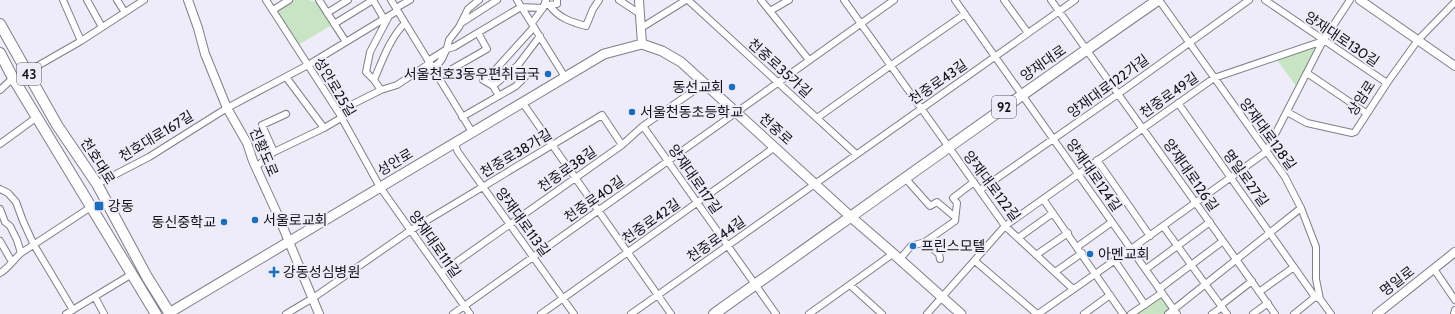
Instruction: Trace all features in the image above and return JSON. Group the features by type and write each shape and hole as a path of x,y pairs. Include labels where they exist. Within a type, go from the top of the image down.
{"main road":[{"name":"양재대로","path":"714,314 1158,0"},
{"name":"천호대로","path":"0,24 58,124 96,184 169,314"},
{"name":"성안로","path":"169,314 604,54 642,44"},
{"name":"천중로","path":"642,44 681,62 851,217 961,314"},
{"path":"0,53 13,78 156,314"}],"street":[{"path":"63,0 80,41"},
{"path":"87,0 102,27"},
{"path":"117,0 124,11"},
{"path":"27,72 80,41 124,11 144,0"},
{"name":"진황도로","path":"188,0 205,54 227,108 247,142 256,167 319,314"},
{"name":"성안로25길","path":"266,0 340,116 380,187"},
{"path":"273,10 289,0"},
{"path":"318,0 346,42"},
{"path":"327,13 348,0"},
{"path":"334,24 373,0 386,17 370,52 366,72 381,90"},
{"path":"391,0 472,132"},
{"name":"천호대로167길","path":"96,184 149,157 227,108 308,65 386,17 410,0"},
{"path":"447,49 449,40 462,22 468,9 479,0"},
{"path":"462,22 497,0"},
{"path":"517,0 565,77"},
{"path":"256,167 274,152 324,128 340,116 347,107 381,90 397,85 430,64 447,49 454,47 521,7 557,4 557,0"},
{"path":"546,5 563,19 586,26 593,9 599,0"},
{"path":"619,0 640,14"},
{"path":"640,0 642,44"},
{"path":"641,28 677,2 687,0"},
{"name":"천중로35가길","path":"687,0 856,154"},
{"path":"761,0 809,60"},
{"path":"770,11 789,0"},
{"name":"양재대로122길","path":"844,0 1005,226 1074,289"},
{"name":"천중로40길","path":"453,314 894,0"},
{"name":"양재대로124길","path":"955,0 1175,312"},
{"path":"1004,0 1028,33"},
{"name":"양재대로126길","path":"1051,0 1275,314"},
{"name":"천중로43길","path":"814,183 1074,0"},
{"name":"양재대로128길","path":"1158,0 1285,177 1301,208 1316,247 1316,279 1318,298"},
{"name":"양재대로122가길","path":"980,190 1118,94 1188,42 1249,0"},
{"name":"양재대로130길","path":"1265,0 1323,41 1387,83"},
{"path":"975,261 1038,314 1115,261 1266,152 1323,41 1350,0"},
{"path":"1360,0 1455,66"},
{"name":"상암로","path":"1287,112 1307,123 1352,133 1356,132 1366,113 1418,40 1452,2"},
{"path":"499,96 493,86 483,80 497,68 533,25 546,5"},
{"path":"817,118 965,14"},
{"path":"374,80 387,51 399,29 405,23"},
{"path":"438,77 488,48 478,33"},
{"path":"493,86 518,65 540,36"},
{"name":"천중로49길","path":"927,314 1005,226 1214,78 1323,41"},
{"path":"462,117 516,86 530,73"},
{"path":"1307,73 1366,113"},
{"path":"286,77 324,128"},
{"path":"0,90 13,78"},
{"name":"천중로38길","path":"441,273 622,145 643,126 705,83"},
{"path":"522,102 671,314"},
{"name":"명일로27길","path":"1178,103 1294,267 1331,314"},
{"path":"274,152 262,125 286,114"},
{"name":"천중로38가길","path":"286,314 313,298 411,230 602,115 622,145"},
{"path":"0,144 37,117"},
{"name":"양재대로117길","path":"643,126 756,285"},
{"name":"양재대로113길","path":"454,143 458,152 574,314"},
{"name":"천중로42길","path":"540,314 775,147"},
{"path":"1097,160 1150,236"},
{"path":"906,179 930,206 937,202 956,217"},
{"path":"809,314 819,311 850,285 911,246 925,242 955,221 957,203 954,198 974,182"},
{"name":"천중로44길","path":"631,314 814,183"},
{"name":"양재대로111길","path":"380,187 470,314"},
{"path":"0,189 8,193 16,202 34,246 73,310"},
{"path":"1043,199 1123,314"},
{"path":"0,273 4,271 21,253 34,246 91,207"},
{"path":"1168,314 1175,312 1205,284 1301,208"},
{"path":"0,209 5,222 10,226 17,240 21,253"},
{"name":"양재대로122길","path":"1018,238 1053,213"},
{"path":"1077,247 1112,222"},
{"path":"1146,269 1210,222"},
{"path":"1163,226 1227,314"},
{"path":"1036,254 1068,233"},
{"path":"1132,314 1191,264 1223,241"},
{"path":"0,242 12,262"},
{"path":"925,242 939,254 940,259"},
{"name":"명일로","path":"1377,314 1455,252"},
{"path":"1055,272 1082,253"},
{"path":"1115,261 1144,305"},
{"path":"1259,292 1294,267"},
{"name":"명일로","path":"1434,269 1455,300"},
{"path":"66,314 132,274"},
{"path":"1212,314 1252,281"},
{"path":"756,285 776,314"},
{"path":"850,285 882,314"},
{"path":"1084,314 1110,294"},
{"path":"95,297 104,314"},
{"path":"1294,314 1318,298"},
{"path":"1253,314 1268,303"},
{"path":"1454,314 1455,310"}],"green space":[{"path":"292,0 308,0 318,3 332,25 298,45 275,10"},
{"path":"1318,45 1296,86 1277,60"},
{"path":"1161,295 1169,309 1163,314 1134,314"}],"place":[{"name":"서울천호3동우편취급국","path":"548,74"},
{"name":"동선교회","path":"732,87"},
{"name":"서울천동초등학교","path":"632,112"},
{"name":"강동","path":"99,206"},
{"name":"서울로교회","path":"255,220"},
{"name":"동신중학교","path":"224,222"},
{"name":"프린스모텔","path":"913,246"},
{"name":"아멘교회","path":"1090,254"},
{"name":"강동성심병원","path":"274,272"}]}
